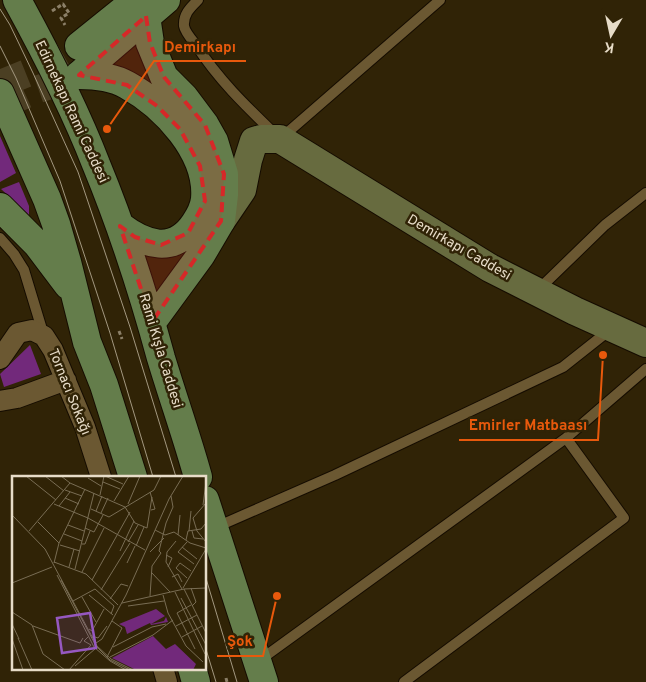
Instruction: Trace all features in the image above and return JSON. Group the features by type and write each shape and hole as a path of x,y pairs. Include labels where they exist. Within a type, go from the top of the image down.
{"main road":[{"name":"Edirnekapı Rami Caddesi","path":"17,0 72,108 96,162 120,226"},
{"path":"120,226 135,237 149,243 161,245 175,241 188,233 199,217 205,201 205,188 200,166 193,148 180,129 157,106 127,84 106,77 79,75 149,5"},
{"path":"79,46 149,5"},
{"path":"149,5 150,42 164,77 184,97 205,125 214,141 224,174 221,221 201,255 152,322"},
{"path":"0,93 47,199 67,262 87,342 104,385 133,476"},
{"path":"0,207 37,244 74,292"},
{"name":"Rami Kışla Caddesi","path":"120,226 152,322 198,476"},
{"path":"206,504 261,672"}],"street":[{"path":"221,221 242,190 254,141 280,139"},
{"name":"Demirkapı Caddesi","path":"280,139 490,268 536,292 646,343"},
{"name":"Tornacı Sokağı","path":"0,359 18,333 32,330 44,336 53,350 66,380 85,427 101,476"},
{"path":"0,401 17,398 66,380"}],"lane":[{"path":"198,0 184,18 184,28 207,62 228,88 280,139 440,0"},
{"path":"536,292 605,226 646,193"},
{"path":"0,238 14,254 24,270 44,336"},
{"path":"213,528 335,475 563,367 612,328"},
{"path":"261,672 566,438 646,369"},
{"path":"404,682 624,518 566,438"}],"path":[{"path":"48,14 63,4 69,13 61,18"},
{"path":"119,331 122,339"}],"highlighted area":[{"path":"146,16 150,43 164,77 205,125 224,174 221,221 152,322 120,226 135,237 161,245 188,233 205,201 200,166 180,129 157,106 127,85 79,75"}],"shaded area":[{"path":"0,136 16,173 0,182"},
{"path":"19,182 29,206 29,215 1,189"},
{"path":"30,345 41,374 4,387 0,374"}],"tunnel":[{"path":"0,84 42,67 79,46"},
{"path":"0,106 33,91 79,75"}],"tram line":[{"path":"0,9 10,25 33,73 78,172 130,327 176,476"},
{"path":"0,46 16,78 60,181 110,333 153,476"},
{"path":"206,578 237,682"},
{"path":"206,649 216,682"}],"place":[{"name":"Demirkapı","path":"107,129"},
{"name":"Emirler Matbaası","path":"603,355"},
{"name":"Şok","path":"277,596"}]}
